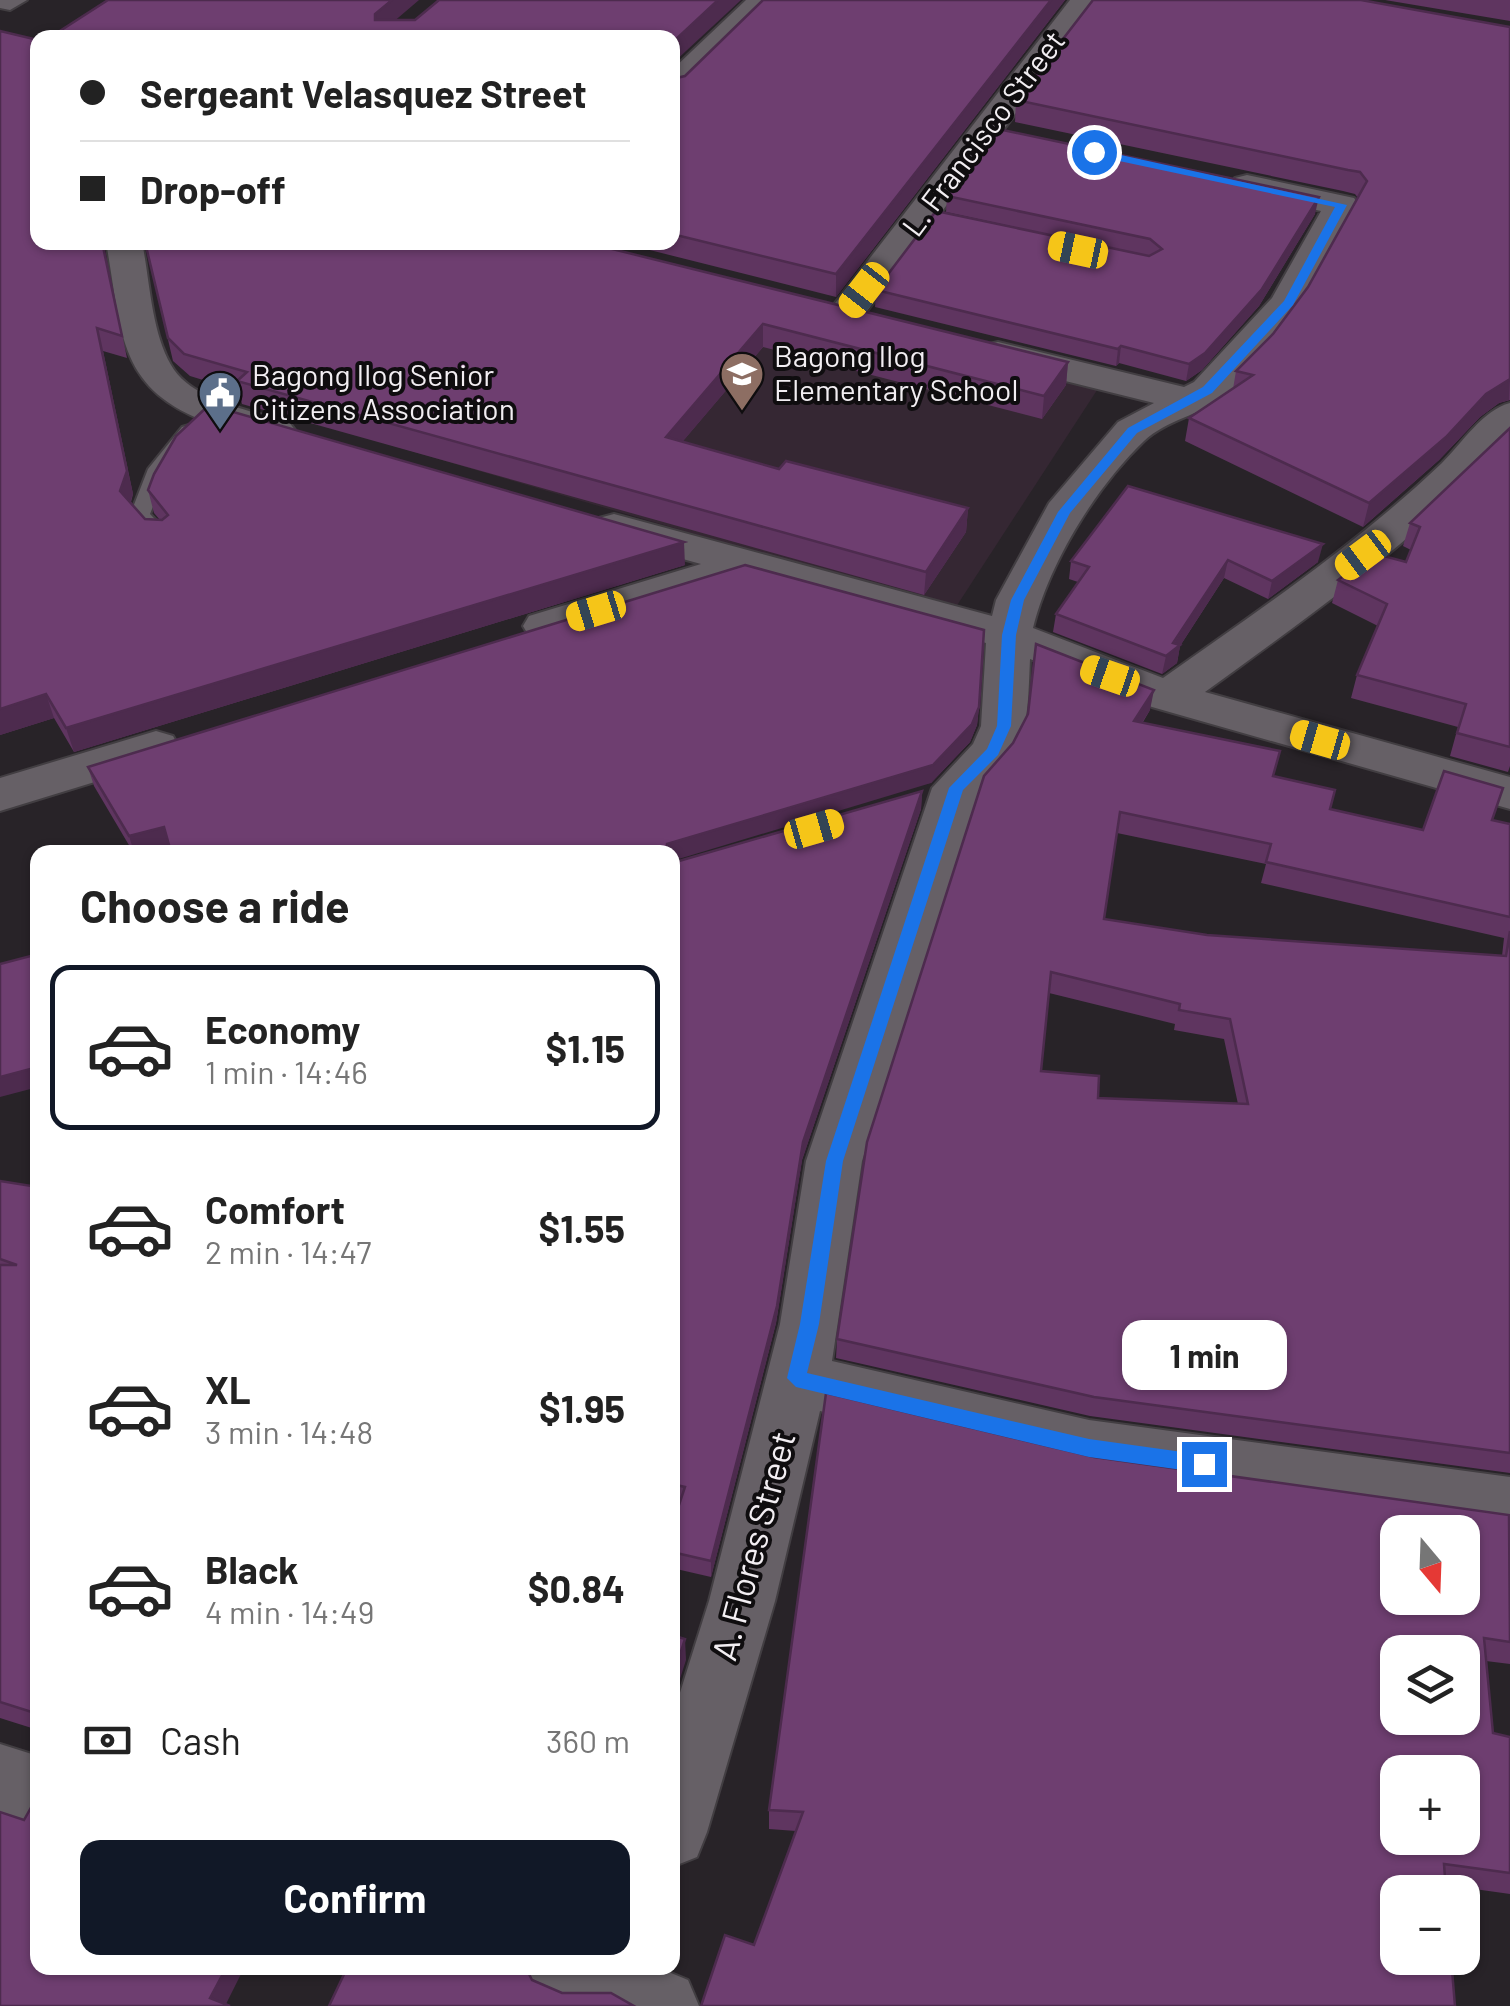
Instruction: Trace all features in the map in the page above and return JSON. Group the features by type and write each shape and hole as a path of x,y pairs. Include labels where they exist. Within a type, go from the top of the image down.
{"street":[{"path":"680,78 763,0"},
{"name":"L. Francisco Street","path":"883,324 827,310 932,218 988,130 1086,0"},
{"path":"988,130 1025,138"},
{"name":"A. Flores Street","path":"680,1806 742,1601 810,1324 834,1161 946,791 993,752 1004,726 1009,635 1018,600 1064,512 1132,430 1208,390 1288,303 1342,205 1211,178"},
{"path":"126,250 152,367 179,393 211,411 304,438"},
{"path":"956,342 1186,399"},
{"path":"1168,697 1389,536 1474,457 1510,415"},
{"path":"582,518 1009,635 1168,697 1510,793"},
{"path":"496,642 744,565"},
{"path":"0,796 191,736"},
{"path":"796,1378 1089,1448 1510,1506"},
{"path":"0,1778 30,1788"}],"lane":[{"path":"0,4 10,6 20,0"},
{"path":"161,536 140,515 149,482 162,457 211,411"}],"shaded area":[{"name":"Bagong Ilog Elementary School","path":"574,254 1101,384 954,610 370,439"}],"building":[{"path":"108,0 392,0 375,14 375,20 415,20 439,0 718,0 680,36 680,30 61,30"},
{"path":"763,0 1051,0 836,274 680,236 680,77"},
{"path":"1093,0 1361,0 1510,27 1510,379 1486,394 1446,437 1369,503 1189,418 1253,375 1236,371 1273,334 1308,287 1367,181 1360,172 1016,100"},
{"path":"0,31 30,38 30,250 104,250 122,336 97,328 127,471 120,491 145,519 162,520 168,515 148,490 176,436 209,405 684,542 66,728 46,694 0,709"},
{"path":"998,129 1319,197 1262,289 1205,353 1189,364 876,290 936,211 1149,256 1162,249 1150,239 947,196"},
{"path":"147,250 616,250 1068,362 1044,396 763,324 666,437 779,469 786,461 968,508 926,572 237,381 247,372 184,354 168,338"},
{"path":"1510,428 1510,747 1457,733 1466,704 1357,675 1387,604 1338,580 1373,553 1406,562 1420,527 1410,523"},
{"path":"1128,486 1323,544 1272,581 1228,560 1173,643 1180,645 1166,656 1056,614 1089,567 1071,561"},
{"path":"745,565 984,630 979,707 972,724 933,765 667,845 169,845 164,827 129,836 88,767"},
{"path":"1036,644 1154,690 1134,721 1280,751 1273,776 1335,790 1330,809 1423,830 1444,771 1503,788 1492,820 1510,824 1510,917 1266,862 1271,844 1120,812 1104,919 1207,935 1506,956 1510,931 1510,1453 1094,1397 837,1339 867,1142 984,776 1013,743 1028,714","holes":["1051,972 1180,1004 1179,1010 1230,1019 1248,1104 1098,1098 1099,1076 1041,1071"]},
{"path":"922,791 803,1142 777,1306 711,1561 680,1554 680,1502 685,1487 680,1486 680,861"},
{"path":"30,956 30,1069 0,1077 0,964"},
{"path":"0,1181 30,1186 30,1711 0,1702 0,1265 17,1265 0,1259"},
{"path":"826,1393 1094,1457 1509,1515 1510,1642 1484,1638 1493,1733 1510,1737 1510,1873 1444,1864 1445,1875 1380,1875 1380,1975 1452,1975 1455,2006 701,2006 725,1935 754,1945 803,1812 769,1810"},
{"path":"30,1809 30,1975 222,1975 210,1998 230,2006 0,2006 0,1812 24,1820"},
{"path":"344,1975 530,1975 532,1980 562,1993 611,1993 634,2006 329,2006"}],"place":[{"name":"Bagong Ilog Elementary School","path":"742,412"},
{"name":"Bagong Ilog Senior Citizens Association","path":"220,431"}],"route":[{"path":"1094,152 1342,205 1288,303 1208,390 1132,430 1064,512 1018,600 1009,635 1004,726 993,752 956,788 834,1161 810,1324 796,1378 1089,1448 1204,1464"}]}
